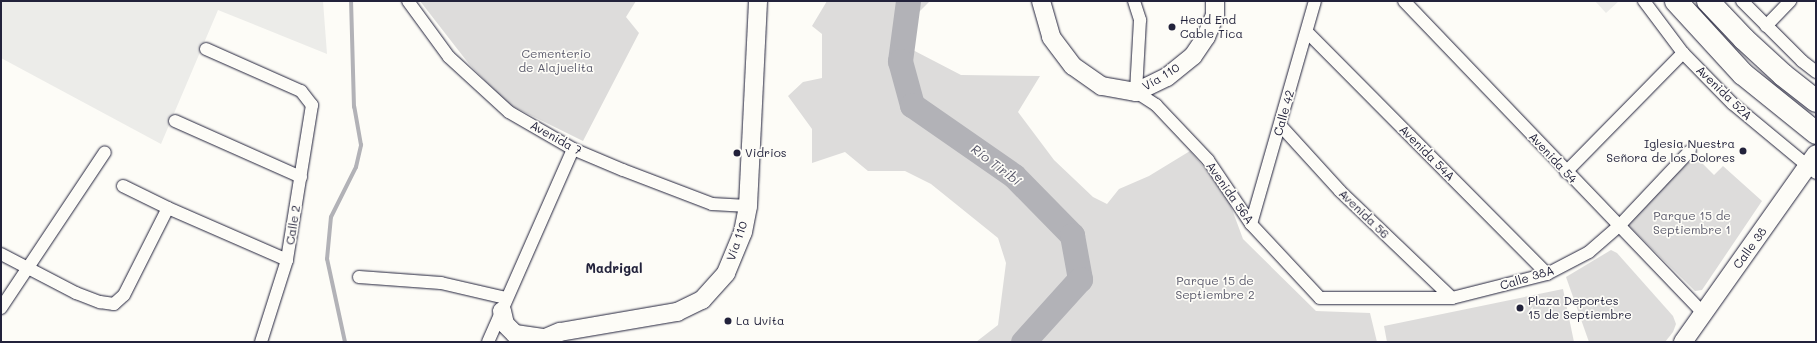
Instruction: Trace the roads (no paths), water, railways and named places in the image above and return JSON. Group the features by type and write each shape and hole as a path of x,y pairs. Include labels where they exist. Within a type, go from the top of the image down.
{"highway":[{"path":"1676,2 1743,74 1816,134"},
{"path":"1712,5 1783,75 1816,100"}],"main road":[{"name":"Vía 110","path":"540,340 560,332 664,316 702,300 719,283 731,262 743,232 748,206 758,1"},
{"name":"Vía 110","path":"1041,1 1051,37 1073,66 1102,86 1136,92 1167,77 1193,56 1206,37 1215,15 1216,1"},
{"name":"Calle 38","path":"1683,342 1813,165"},
{"path":"504,304 505,324 515,334 540,340"}],"street":[{"name":"Avenida 7","path":"408,1 449,57 485,92 509,112 573,149 712,204 748,206"},
{"path":"1134,1 1140,20 1136,92"},
{"name":"Calle 42","path":"1251,224 1315,1"},
{"name":"Avenida 54","path":"1404,1 1566,172 1703,313"},
{"name":"Avenida 52A","path":"1644,1 1683,53 1733,104 1813,165"},
{"path":"1742,1 1766,26 1816,72"},
{"path":"1766,26 1790,1"},
{"name":"Avenida 54A","path":"1307,32 1547,274"},
{"name":"Calle 2","path":"206,49 301,91 312,105 287,260 261,342"},
{"path":"1566,172 1683,53"},
{"name":"Avenida 56A","path":"1136,92 1156,105 1208,160 1251,224 1320,298"},
{"path":"175,120 300,177"},
{"name":"Avenida 56","path":"1280,125 1340,191 1452,298"},
{"path":"488,342 573,149"},
{"name":"Calle 38A","path":"1320,298 1452,298 1547,274 1589,252 1619,226 1690,151"},
{"path":"1,308 106,152"},
{"path":"123,186 168,208 287,260"},
{"path":"1,254 76,293 110,305 120,301 168,208"},
{"path":"359,277 441,283 504,304"}],"waterway":[{"path":"345,342 327,259 331,217 356,167 361,145 354,107 351,1"},
{"name":"Río Tiribí","path":"908,1 900,61 912,105 1014,176 1072,235 1080,279 1023,342"}],"place":[{"name":"Head End Cable Tica","path":"1172,27"},
{"name":"Iglesia Nuestra Señora de los Dolores","path":"1743,151"},
{"name":"Vidrios","path":"737,153"},
{"name":"Plaza Deportes 15 de Septiembre","path":"1520,308"},
{"name":"La Uvita","path":"728,321"}],"district":[{"name":"Madrigal","path":"614,268"}],"park label":[{"name":"Cementerio de Alajuelita","path":"556,61"},
{"name":"Parque 15 de Septiembre 1","path":"1692,223"},
{"name":"Parque 15 de Septiembre 2","path":"1215,288"}]}
